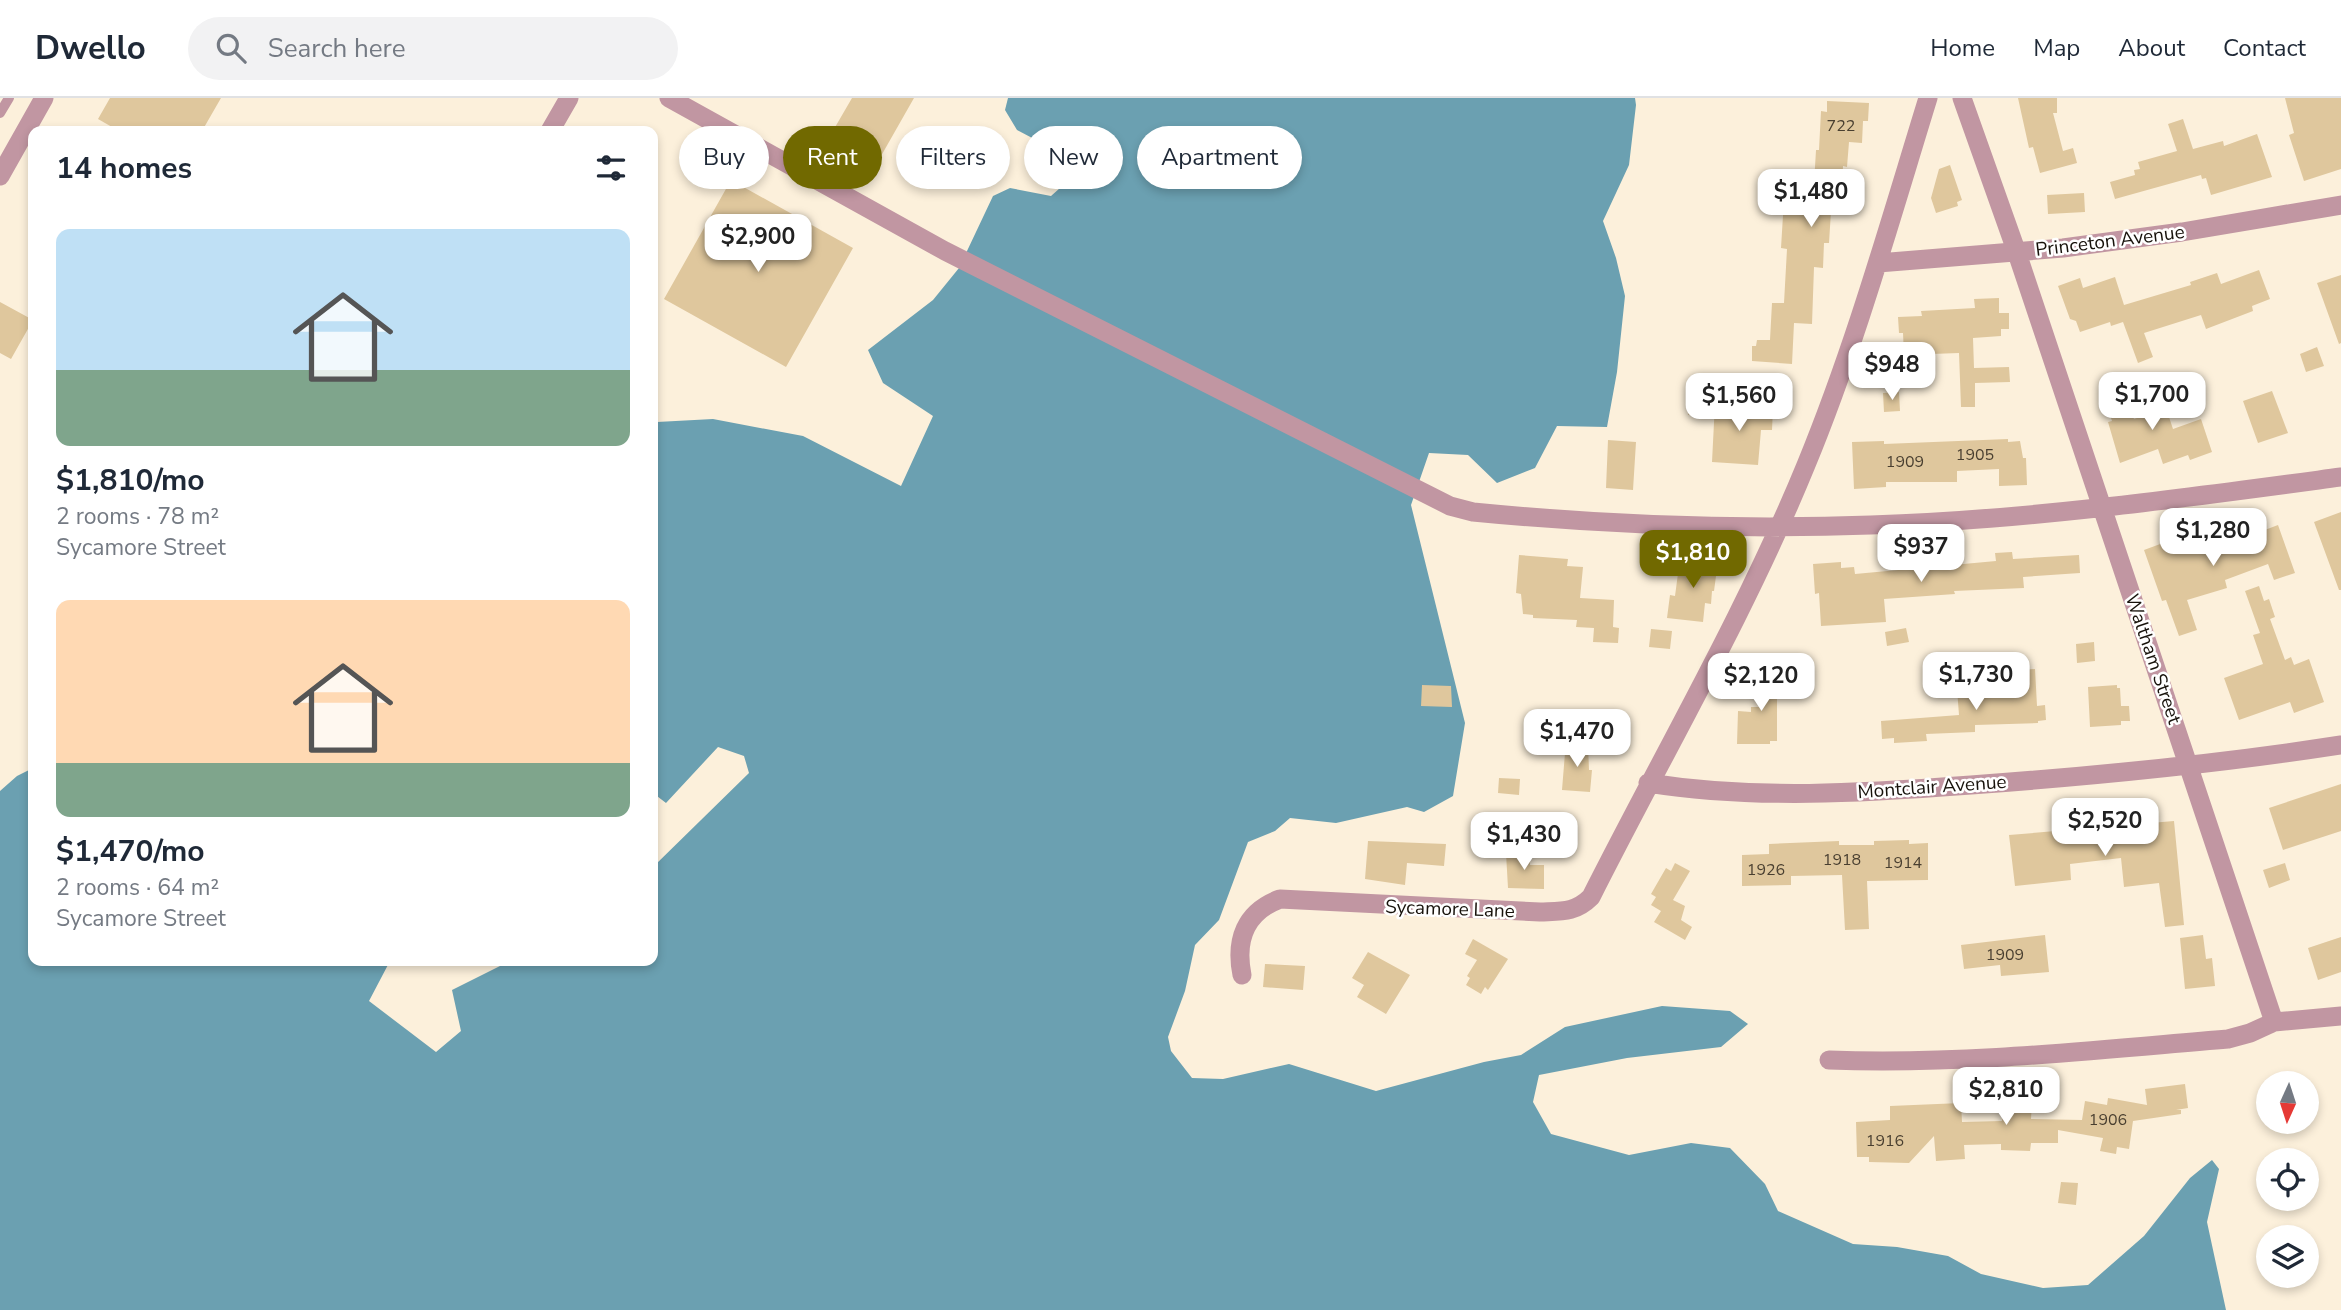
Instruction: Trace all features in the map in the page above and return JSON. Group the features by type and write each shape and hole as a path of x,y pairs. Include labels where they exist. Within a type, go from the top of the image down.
{"street":[{"path":"28,126 44,98"},
{"path":"553,126 569,98"},
{"path":"669,98 946,251 1450,506 1473,512 1608,524 1777,527 1872,525 2102,508 2341,477"},
{"name":"Sycamore Lane","path":"1242,975 1238,956 1241,936 1256,912 1266,905 1288,899 1552,912 1570,911 1582,906 1591,897 1648,783 1695,701 1805,466 1845,362 1928,98"},
{"name":"Waltham Street","path":"1962,98 2017,253 2274,1022"},
{"path":"0,176 28,126"},
{"name":"Princeton Avenue","path":"1878,262 2017,253 2182,232 2341,205"},
{"name":"Montclair Avenue","path":"1648,783 1734,793 1800,795 2120,775 2341,745"},
{"path":"1829,1060 1871,1062 2063,1053 2228,1039 2274,1022 2341,1016"}],"lane":[{"path":"0,113 9,98"}],"water":[{"path":"1008,98 1635,98 1629,165 1603,221 1625,296 1617,372 1607,427 1557,426 1535,468 1497,483 1468,455 1429,453 1411,505 1465,723 1453,796 1424,812 1407,807 1336,823 1290,818 1275,831 1248,842 1219,920 1195,945 1185,991 1168,1037 1171,1051 1192,1078 1223,1079 1289,1064 1376,1091 1484,1062 1521,1055 1565,1027 1662,1006 1730,1011 1748,1024 1721,1047 1627,1058 1539,1075 1533,1102 1551,1134 1629,1155 1691,1143 1730,1148 1765,1184 1778,1211 1853,1244 1897,1247 1948,1256 1981,1274 2043,1288 2088,1285 2144,1236 2190,1178 2212,1160 2219,1169 2207,1222 2226,1310 0,1310 0,791 28,770 28,966 387,966 369,1001 436,1052 461,1031 452,990 500,966 658,966 658,862 749,773 744,756 718,747 666,803 658,797 658,422 713,419 803,436 901,486 933,416 883,383 868,350 933,300 959,268 993,196 1010,188 1051,196 1059,189 1123,189 1123,126 1024,126 1024,134 1017,130 1005,110"}],"building":[{"path":"110,98 221,98 205,126 110,126 98,119"},
{"path":"852,98 914,98 882,154 882,126 836,126"},
{"path":"2018,98 2057,98 2057,113 2053,113 2063,151 2073,148 2077,163 2040,173 2033,147 2029,148"},
{"path":"2285,98 2341,98 2341,169 2304,181 2289,135 2294,133"},
{"path":"1827,101 1869,103 1868,121 1863,121 1862,143 1849,142 1847,167 1843,166 1842,195 1832,195 1829,243 1824,243 1823,268 1814,267 1812,324 1794,323 1792,364 1752,361 1752,346 1756,346 1757,340 1770,340 1772,303 1784,303 1787,249 1781,248 1784,199 1813,201 1821,111 1827,112"},
{"path":"2183,119 2193,149 2223,141 2224,146 2257,134 2272,177 2211,195 2206,178 2202,179 2201,175 2115,199 2110,182 2135,175 2134,170 2140,169 2138,162 2177,151 2168,124"},
{"path":"1950,165 1962,200 1957,202 1958,206 1936,213 1931,198 1939,169"},
{"path":"726,189 747,189 853,248 786,367 664,299"},
{"path":"2084,193 2085,212 2048,214 2047,195"},
{"path":"2259,270 2270,299 2252,306 2253,311 2206,329 2201,315 2144,333 2153,357 2138,363 2123,322 2111,326 2110,322 2080,332 2076,321 2070,319 2058,286 2080,278 2083,288 2115,277 2124,305 2191,285 2190,282 2217,273 2221,284"},
{"path":"2341,275 2341,343 2339,344 2317,283"},
{"path":"1999,298 1999,313 2009,313 2009,329 2001,329 2001,336 1973,338 1974,368 2009,367 2010,382 1975,383 1975,407 1961,407 1959,353 1904,355 1903,333 1899,333 1898,317 1922,316 1921,311 1975,308 1974,299"},
{"path":"0,302 28,317 28,329 11,359 0,353"},
{"path":"2317,347 2324,366 2306,372 2300,354"},
{"path":"2120,385 2134,419 2166,408 2173,429 2201,419 2212,452 2190,460 2188,455 2163,464 2158,449 2120,463 2108,422 2112,421 2102,391"},
{"path":"2272,391 2288,433 2258,443 2243,401"},
{"path":"1899,392 1900,411 1884,412 1883,393"},
{"path":"1689,398 1707,399 1706,416 1688,415"},
{"path":"1715,403 1773,408 1772,430 1761,430 1758,465 1712,462"},
{"path":"2008,439 2008,442 2020,441 2023,458 2026,458 2027,485 1999,486 1999,469 1957,471 1957,482 1886,482 1886,487 1854,489 1852,442 1884,441 1884,444"},
{"path":"1608,440 1636,442 1633,490 1606,488"},
{"path":"2341,512 2341,590 2339,590 2314,522"},
{"path":"2278,525 2295,573 2274,580 2268,564 2225,580 2227,588 2187,600 2197,630 2179,636 2166,600 2162,601 2144,550 2171,540 2175,551 2238,531 2241,539"},
{"path":"2012,552 2013,559 2079,555 2080,573 2023,577 2024,588 1954,591 1955,594 1884,599 1886,622 1821,626 1819,593 1815,594 1813,564 1841,562 1841,568 1854,567 1855,574 1996,561 1995,553"},
{"path":"1519,555 1568,559 1567,566 1583,567 1580,598 1614,600 1613,627 1619,628 1618,643 1593,642 1594,628 1576,627 1577,620 1533,618 1533,615 1523,614 1521,594 1516,593"},
{"path":"1686,557 1718,561 1711,604 1705,603 1703,622 1667,618 1670,595 1675,596 1679,566 1685,567"},
{"path":"2259,586 2264,601 2269,599 2275,617 2270,619 2285,660 2291,657 2294,665 2309,659 2324,702 2294,713 2290,702 2239,720 2224,678 2263,664 2253,635 2260,633 2245,591"},
{"path":"1906,628 1909,642 1887,646 1885,632"},
{"path":"1651,629 1672,631 1670,649 1649,647"},
{"path":"2094,642 2095,661 2077,663 2076,644"},
{"path":"1777,668 1777,741 1770,741 1770,744 1737,744 1738,711 1751,712 1751,707 1761,707 1758,669"},
{"path":"2035,669 2037,706 2045,705 2046,720 2038,723 1975,725 1975,732 1926,734 1927,741 1894,743 1894,738 1882,739 1881,721 1959,715 1957,689 1979,687 1980,695 2009,693 2008,671"},
{"path":"1422,685 1451,686 1452,707 1421,706"},
{"path":"2117,685 2117,688 2120,688 2121,706 2129,706 2130,721 2121,721 2121,725 2090,727 2088,687"},
{"path":"1569,742 1588,744 1589,770 1592,770 1590,792 1562,790 1565,753 1568,753"},
{"path":"1499,778 1520,779 1519,795 1498,793"},
{"path":"2341,784 2341,831 2283,850 2269,808"},
{"path":"2174,821 2184,925 2165,927 2159,883 2124,887 2121,858 2070,864 2071,880 2015,886 2009,835"},
{"path":"1909,840 1909,844 1928,843 1928,880 1867,881 1869,929 1845,930 1842,875 1791,876 1791,885 1742,886 1742,855 1769,854 1769,844 1839,841 1839,845 1874,845 1874,841"},
{"path":"1368,841 1446,844 1444,866 1407,863 1405,885 1365,879"},
{"path":"1506,853 1530,853 1530,865 1544,865 1544,889 1508,888"},
{"path":"1675,863 1690,871 1673,900 1685,906 1681,920 1692,927 1685,940 1654,922 1661,911 1651,905 1656,897 1651,894 1666,868 1671,871"},
{"path":"2285,863 2290,880 2269,888 2263,870"},
{"path":"2045,935 2049,972 2001,976 2000,965 1964,969 1961,945"},
{"path":"2203,935 2206,959 2212,958 2215,986 2185,989 2180,938"},
{"path":"2341,937 2341,972 2318,980 2308,948"},
{"path":"1473,939 1508,959 1488,990 1485,987 1481,994 1466,985 1470,978 1467,976 1477,960 1465,954"},
{"path":"1368,952 1410,975 1386,1014 1357,997 1364,985 1352,978"},
{"path":"1265,964 1305,966 1303,990 1263,987"},
{"path":"2185,1084 2188,1108 2176,1110 2181,1110 2181,1114 2133,1121 2129,1149 2117,1147 2116,1154 2100,1151 2103,1138 2058,1130 2058,1143 2031,1143 2030,1151 2001,1150 2001,1144 1964,1145 1965,1159 1936,1161 1934,1136 1909,1163 1869,1162 1869,1157 1857,1157 1856,1122 1890,1120 1890,1106 1961,1103 1962,1122 2002,1121 2003,1101 2032,1102 2031,1119 2082,1120 2085,1101 2107,1105 2108,1098 2147,1105 2145,1089"},
{"path":"2061,1182 2078,1183 2076,1205 2058,1203"}]}
